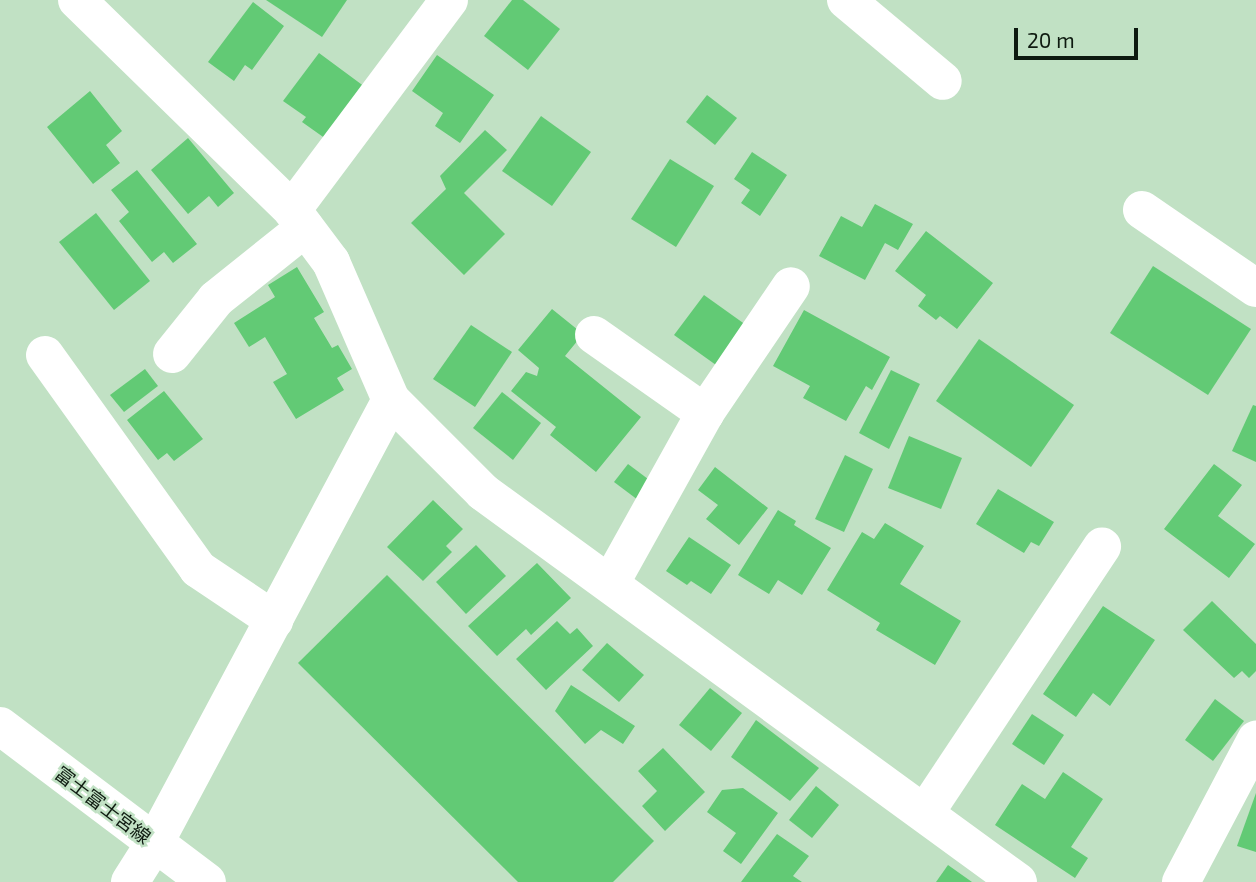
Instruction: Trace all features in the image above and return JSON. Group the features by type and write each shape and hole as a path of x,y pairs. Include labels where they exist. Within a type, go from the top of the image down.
{"street":[{"path":"76,0 299,219 331,262 391,400 483,492 545,541 610,584 1018,882"},
{"path":"172,354 216,299 299,219 449,0"},
{"path":"846,0 943,80"},
{"path":"1142,210 1256,288"},
{"path":"610,584 705,413 791,286"},
{"path":"594,335 705,413"},
{"path":"44,355 198,569 274,620"},
{"path":"130,882 154,844 391,400"},
{"path":"925,814 1102,547"},
{"name":"富士富士宮線","path":"0,726 207,882"},
{"path":"1181,882 1256,740"}],"building":[{"path":"266,0 347,0 322,37"},
{"path":"512,0 523,0 560,29 528,70 484,36"},
{"path":"253,2 284,26 252,70 245,65 234,81 208,62"},
{"path":"319,53 365,87 326,139 302,122 306,117 283,101"},
{"path":"437,55 494,95 460,143 435,126 443,113 412,91"},
{"path":"90,91 122,131 106,145 120,163 93,184 47,127"},
{"path":"707,95 737,118 715,145 686,122"},
{"path":"541,116 591,152 552,206 502,171"},
{"path":"485,130 507,150 464,193 505,234 464,275 411,223 446,189 440,176"},
{"path":"188,138 234,193 218,207 209,196 188,214 151,170"},
{"path":"752,152 787,175 760,216 741,203 750,190 734,179"},
{"path":"670,159 714,186 676,247 631,219"},
{"path":"137,170 197,244 173,263 164,252 152,262 119,221 129,212 111,190"},
{"path":"875,204 913,224 898,250 885,243 865,280 819,256 841,216 862,227"},
{"path":"96,213 150,281 114,310 59,242"},
{"path":"926,231 993,283 957,329 940,316 936,320 918,306 926,295 895,271"},
{"path":"1153,266 1251,329 1208,395 1110,333"},
{"path":"297,267 324,312 314,318 332,348 338,345 352,369 337,378 344,390 296,419 273,382 287,374 265,337 249,347 234,323 275,297 268,285"},
{"path":"704,295 746,325 716,365 674,335"},
{"path":"552,309 583,334 565,356 641,417 596,472 550,435 556,427 511,391 526,372 537,376 539,368 518,350"},
{"path":"804,310 890,357 872,390 866,386 846,421 803,398 810,386 773,366"},
{"path":"471,325 512,352 475,407 433,379"},
{"path":"979,339 1074,405 1031,467 936,401"},
{"path":"145,369 158,386 124,412 110,395"},
{"path":"891,370 920,384 889,449 859,433"},
{"path":"164,391 203,439 174,461 167,453 158,460 127,420"},
{"path":"502,392 541,423 513,460 473,428"},
{"path":"1253,405 1256,406 1256,462 1232,451"},
{"path":"909,436 962,458 941,509 888,488"},
{"path":"845,455 873,469 844,532 815,519"},
{"path":"628,464 652,482 638,500 614,482"},
{"path":"1214,464 1242,485 1218,516 1255,544 1229,578 1164,529"},
{"path":"715,467 768,508 739,545 706,519 718,505 698,490"},
{"path":"998,489 1054,522 1039,546 1031,542 1024,553 976,524"},
{"path":"433,500 463,529 446,546 452,552 423,581 387,547"},
{"path":"778,510 796,521 794,525 831,548 802,595 778,580 769,594 738,575"},
{"path":"885,523 924,546 900,584 961,621 935,665 876,630 880,623 827,590 862,532 874,539"},
{"path":"689,537 731,565 711,594 691,581 687,585 666,571"},
{"path":"476,545 506,576 466,614 436,582"},
{"path":"537,563 571,598 531,635 526,629 497,656 468,626"},
{"path":"387,575 654,841 613,882 518,882 298,663"},
{"path":"1212,601 1256,644 1256,671 1249,678 1242,671 1234,678 1183,630"},
{"path":"1103,606 1155,640 1110,706 1093,693 1076,717 1043,694"},
{"path":"557,621 570,634 577,628 593,646 546,690 516,659"},
{"path":"607,643 644,675 619,702 582,670"},
{"path":"571,685 635,726 623,744 601,730 585,744 555,711"},
{"path":"710,688 742,713 711,751 679,725"},
{"path":"1215,699 1244,721 1213,761 1185,740"},
{"path":"1032,714 1064,735 1044,765 1012,744"},
{"path":"756,720 819,768 790,801 731,757"},
{"path":"663,748 705,792 665,831 642,806 657,791 638,771"},
{"path":"1063,772 1103,799 1071,847 1088,858 1075,878 995,825 1022,784 1045,799"},
{"path":"816,786 839,805 812,838 789,820"},
{"path":"743,788 778,813 741,864 723,851 736,833 707,812 722,790"},
{"path":"1256,793 1256,852 1237,846"},
{"path":"777,834 809,856 793,876 802,882 741,882"},
{"path":"948,865 972,882 936,882"}]}
